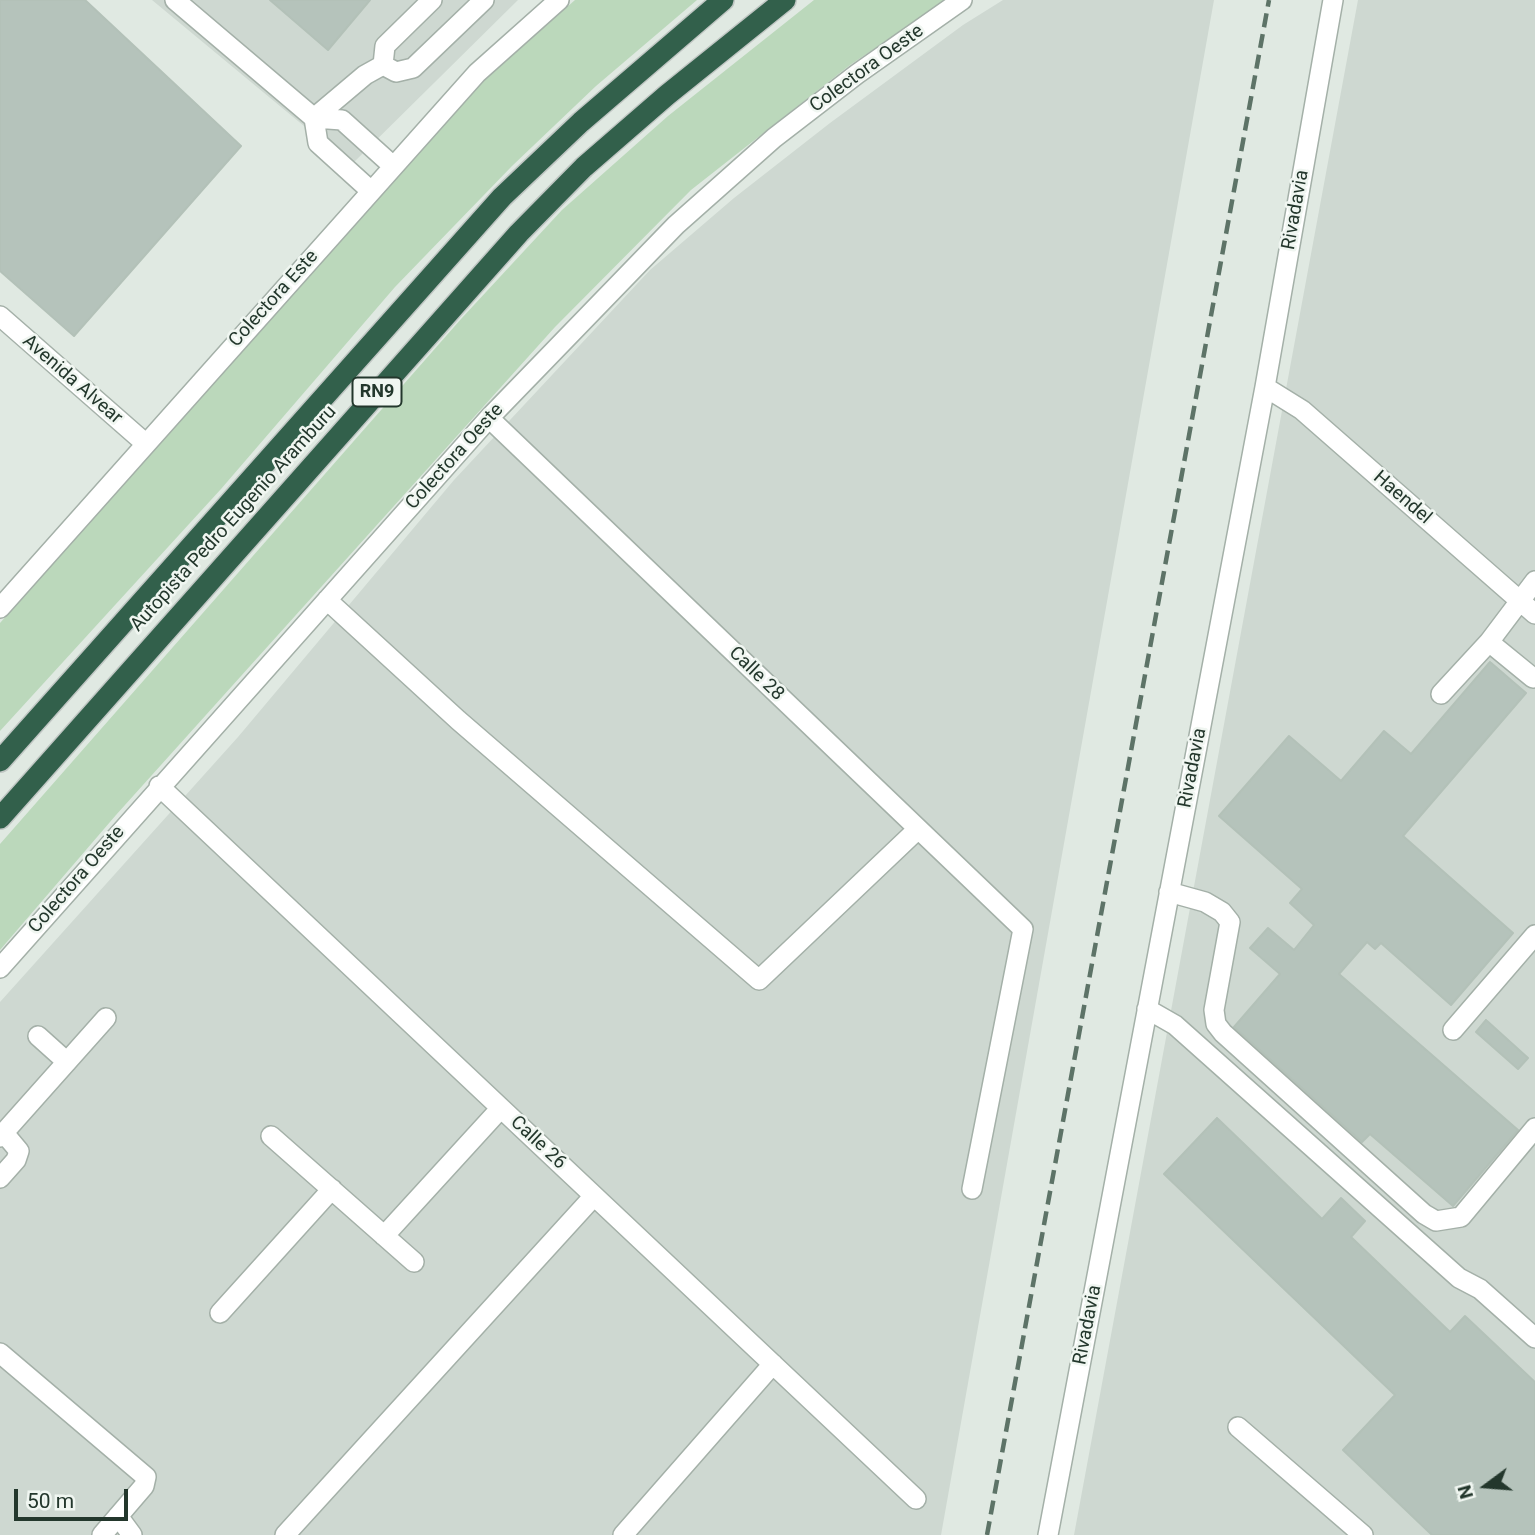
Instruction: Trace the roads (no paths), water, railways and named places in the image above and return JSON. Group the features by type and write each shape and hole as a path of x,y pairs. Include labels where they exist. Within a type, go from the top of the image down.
{"highway":[{"name":"Autopista Pedro Eugenio Aramburu","path":"0,761 502,197 619,88 723,0"},
{"name":"Autopista Pedro Eugenio Aramburu","path":"0,818 519,233 584,167 667,95 785,0"}],"street":[{"path":"174,0 314,118 342,120 393,166"},
{"path":"383,65 385,46 432,0"},
{"path":"383,65 396,72 413,68 484,0"},
{"name":"Colectora Este","path":"0,608 477,72 559,0"},
{"name":"Colectora Oeste","path":"0,968 159,786 489,418 676,225 805,114 962,0"},
{"name":"Rivadavia","path":"1048,1535 1265,387 1333,0"},
{"path":"314,118 365,75 383,65"},
{"path":"314,118 318,143 371,191"},
{"name":"Avenida Alvear","path":"0,316 145,443"},
{"name":"Haendel","path":"1265,387 1302,410 1535,614"},
{"name":"Calle 28","path":"489,418 1023,929 972,1189"},
{"path":"1441,694 1489,642 1535,581"},
{"path":"327,600 458,720 759,980 918,829"},
{"path":"1489,642 1533,678"},
{"name":"Calle 26","path":"159,786 916,1499"},
{"path":"1169,892 1205,902 1222,912 1230,922 1214,1010 1216,1024 1223,1033 1424,1214 1436,1221 1461,1217 1535,1128"},
{"path":"1453,1030 1535,935"},
{"path":"1147,1009 1175,1025 1458,1278 1479,1289 1535,1338"},
{"path":"0,1178 16,1160 19,1151 2,1135 106,1018"},
{"path":"38,1036 67,1062"},
{"path":"384,1236 501,1108"},
{"path":"271,1136 414,1262"},
{"path":"220,1313 332,1189"},
{"path":"285,1535 594,1196"},
{"path":"623,1535 773,1364"},
{"path":"4,1365 146,1477 144,1486 102,1535"},
{"path":"1238,1427 1363,1535"},
{"path":"118,1516 132,1535"}],"railway":[{"path":"987,1535 1269,0"}]}
